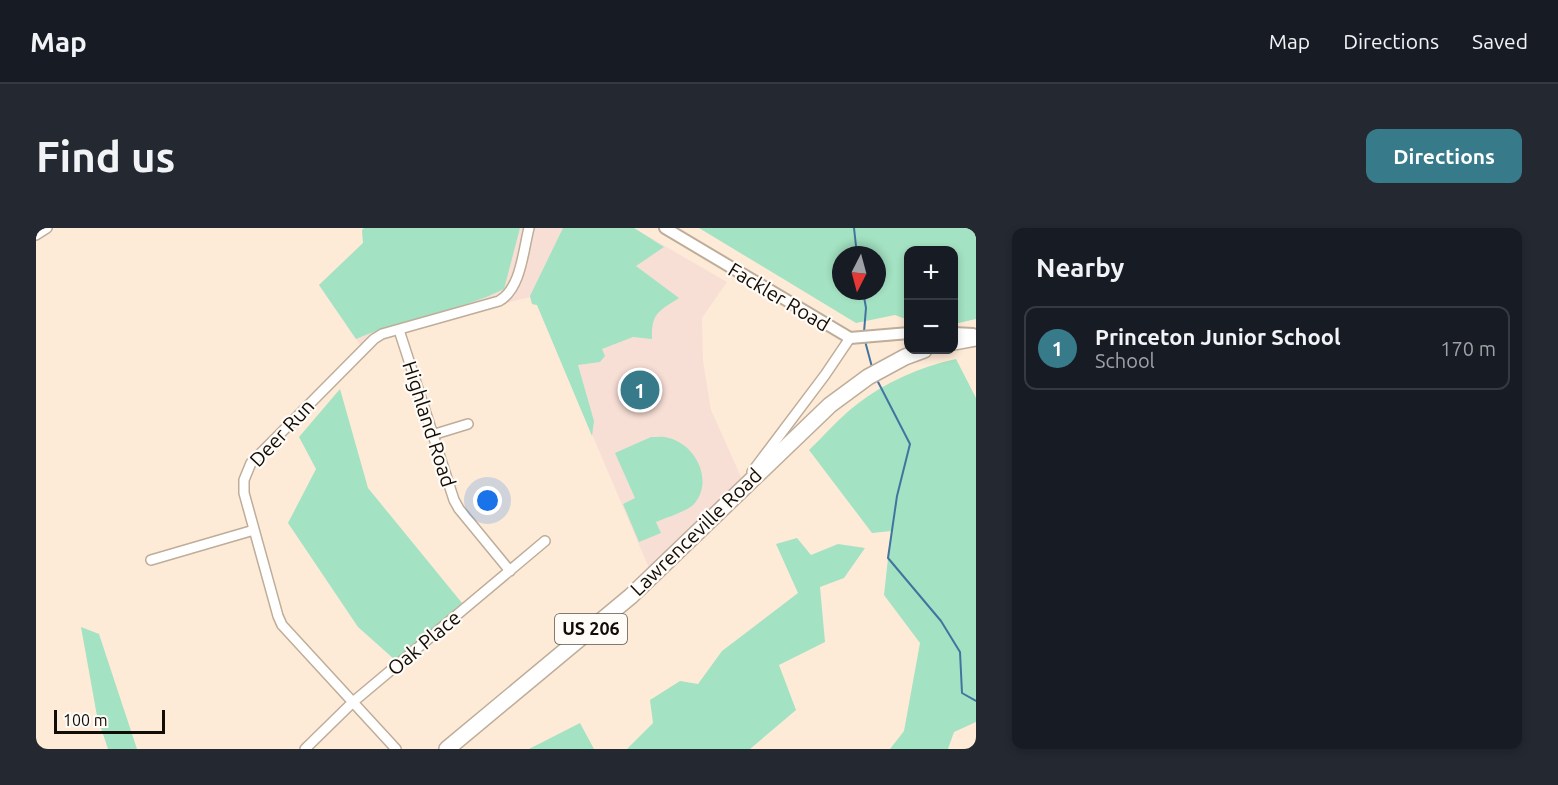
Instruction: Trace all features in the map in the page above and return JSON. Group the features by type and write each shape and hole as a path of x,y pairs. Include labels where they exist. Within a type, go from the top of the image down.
{"highway":[{"path":"958,341 976,336"},
{"name":"Lawrenceville Road","path":"447,749 631,596 830,405 868,377 915,354"}],"street":[{"path":"36,235 47,228"},
{"name":"Deer Run","path":"396,749 282,625 243,489 246,471 367,345 382,334 506,298 515,286 529,228"},
{"name":"Fackler Road","path":"665,228 851,338 904,334"},
{"name":"Highland Road","path":"399,330 450,489 459,509 510,571"},
{"path":"958,334 976,336"},
{"path":"730,502 851,338"},
{"path":"432,435 468,424"},
{"path":"151,560 254,530"},
{"name":"Oak Place","path":"305,749 353,702 545,541"}],"shaded area":[{"path":"364,228 634,228 727,282 702,318 703,361 711,410 742,479 651,573 537,305 532,304 530,297 399,330 363,349 319,285 363,243 362,230"}],"green space":[{"path":"364,228 520,228 504,289 468,304 356,339 319,285 363,243 362,230"},
{"path":"563,228 634,228 664,247 636,266 679,298 666,306 655,318 652,339 633,337 602,349 605,356 600,362 578,365 594,421 592,436 537,305 532,304 530,296"},
{"path":"699,228 976,228 976,319 958,323 958,246 904,246 904,318 895,315 856,323"},
{"path":"956,359 976,398 976,722 954,732 948,749 890,749 904,731 920,643 884,595 891,531 872,533 809,450 850,410 879,389 916,371"},
{"path":"340,389 368,488 462,603 395,660 358,627 288,523 316,469 299,437"},
{"path":"651,437 667,437 687,448 699,465 702,485 700,495 691,507 656,522 661,533 639,542 623,504 635,498 615,453"},
{"path":"797,538 811,555 838,544 865,548 844,578 820,587 825,642 779,665 796,710 750,749 627,749 653,723 650,700 680,681 698,684 722,651 798,593 776,544"},
{"path":"81,627 99,634 137,749 108,749 97,716"},
{"path":"580,723 594,749 529,749"}],"waterway":[{"path":"854,228 856,246"},
{"path":"864,332 865,300"},
{"path":"865,341 872,367"},
{"path":"876,378 910,444 897,496 888,558 941,621 960,652 962,693 976,701"}],"place":[{"name":"Princeton Junior School","path":"640,390"}]}
